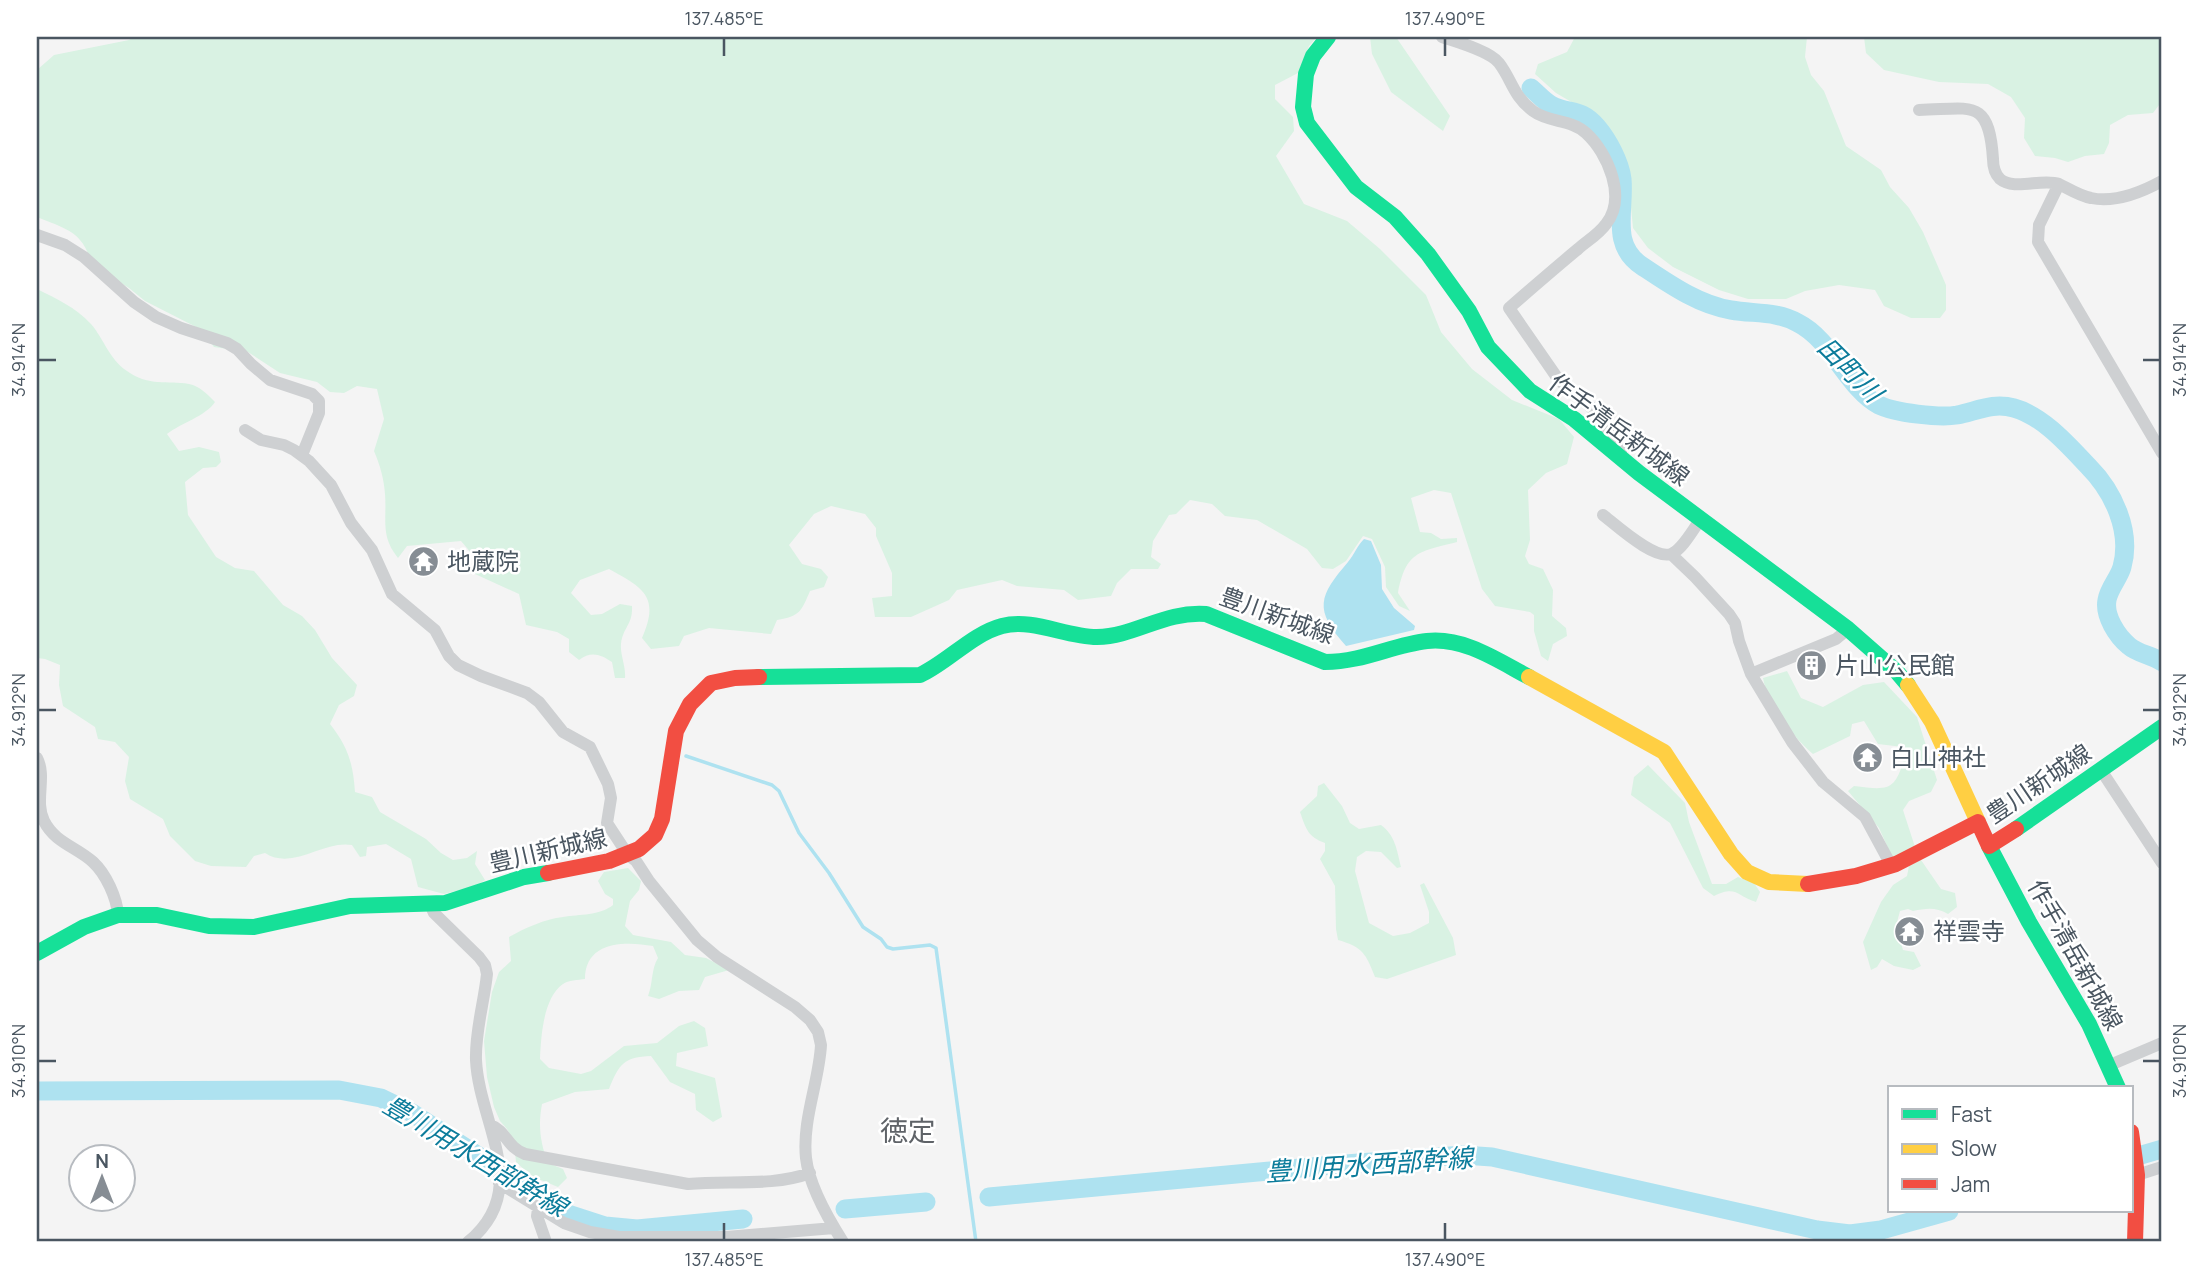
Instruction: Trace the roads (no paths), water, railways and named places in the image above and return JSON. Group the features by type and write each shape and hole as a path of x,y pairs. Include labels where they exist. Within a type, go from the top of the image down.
{"main road":[{"name":"作手清岳新城線","path":"1328,37 1313,56 1303,88 1303,107 1307,123 1356,187 1395,218 1428,254 1469,311 1488,347 1530,391 1574,419 1621,459 1848,629 1897,672 1914,693 1947,751 1978,822"},
{"name":"豊川新城線","path":"37,953 84,927 118,915 157,915 209,926 254,927 350,906 445,903 524,877 593,866 628,855 650,842 656,835 662,819 676,731 690,704 711,683 748,678 920,675 940,666 993,629 1013,624 1100,637 1196,612 1325,662 1346,662 1427,641 1459,642 1549,687 1664,752 1731,854 1754,876 1790,885 1818,883 1892,867 1978,822 1989,846 2162,727"},
{"name":"作手清岳新城線","path":"1989,846 2029,922 2081,1007 2110,1065 2117,1086"},
{"path":"2132,1139 2137,1172 2136,1242"}],"street":[{"path":"1442,37 1480,51 1499,62 1514,93 1533,111 1575,125 1587,134 1612,174 1616,190 1615,203 1606,225 1509,307 1556,376 1592,408 1621,450 1621,459"},
{"path":"1919,110 1963,109 1981,114 1990,131 1993,168 2000,179 2008,183 2050,181 2087,198 2097,199 2140,192 2162,181"},
{"path":"2059,184 2039,225 2038,242 2162,453"},
{"path":"37,235 65,245 84,257 134,302 156,317 227,343 270,380 312,394 318,401 319,413 302,455"},
{"path":"245,430 255,437 284,445 302,455 331,485 351,523 372,550 392,594 435,629 449,656 458,665 527,693 540,702 563,732 590,747 608,784 611,798 607,823 628,855 636,861 697,940 717,957 795,1007 810,1020 818,1032 821,1045 806,1141 806,1158 834,1228 844,1242"},
{"path":"1603,515 1657,554 1672,555 1735,623 1751,674 1807,764 1822,782 1865,817 1892,867"},
{"path":"1672,555 1701,519"},
{"path":"1751,674 1836,639 1848,629"},
{"path":"37,758 41,772 42,818 58,840 93,862 116,901 118,915"},
{"path":"2101,770 2162,863"},
{"path":"430,904 434,913 485,965 485,989 476,1062 501,1164 500,1181 495,1205 485,1224 468,1242"},
{"path":"2110,1065 2162,1043"},
{"path":"490,1124 498,1127 514,1150 525,1154 688,1184 777,1180 810,1173"},
{"path":"2137,1172 2162,1167"},
{"path":"500,1181 538,1209 577,1228 619,1237 726,1237 834,1228"},
{"path":"538,1209 537,1216 546,1242"}],"water":[{"path":"1364,539 1371,541 1381,565 1382,589 1394,608 1415,626 1414,630 1346,646 1328,622 1324,603 1331,584"}],"waterway":[{"name":"田町川","path":"1531,88 1551,105 1580,114 1591,121 1605,138 1621,172 1622,238 1632,258 1652,273 1707,304 1774,315 1798,323 1821,341 1868,398 1886,408 1940,416 2006,406 2035,417 2054,432 2097,476 2118,512 2124,553 2122,567 2107,600 2107,613 2112,625 2124,642 2133,649 2162,662"},
{"path":"686,756 772,785 779,791 799,833 829,873 863,927 893,949 930,945 936,948 976,1242"},
{"name":"豊川用水西部幹線","path":"37,1091 339,1090 381,1098 412,1113 568,1214 605,1226 637,1229 743,1219"},
{"name":"豊川用水西部幹線","path":"2132,1158 2162,1149"},
{"name":"豊川用水西部幹線","path":"989,1197 1463,1155 1492,1157 1817,1230 1850,1234 1881,1230 1945,1212"},
{"name":"豊川用水西部幹線","path":"845,1209 926,1202"}],"place":[{"name":"地蔵院","path":"424,562"},
{"name":"片山公民館","path":"1812,666"},
{"name":"白山神社","path":"1867,758"},
{"name":"祥雲寺","path":"1910,932"}],"district":[{"name":"徳定","path":"908,1131"}]}
